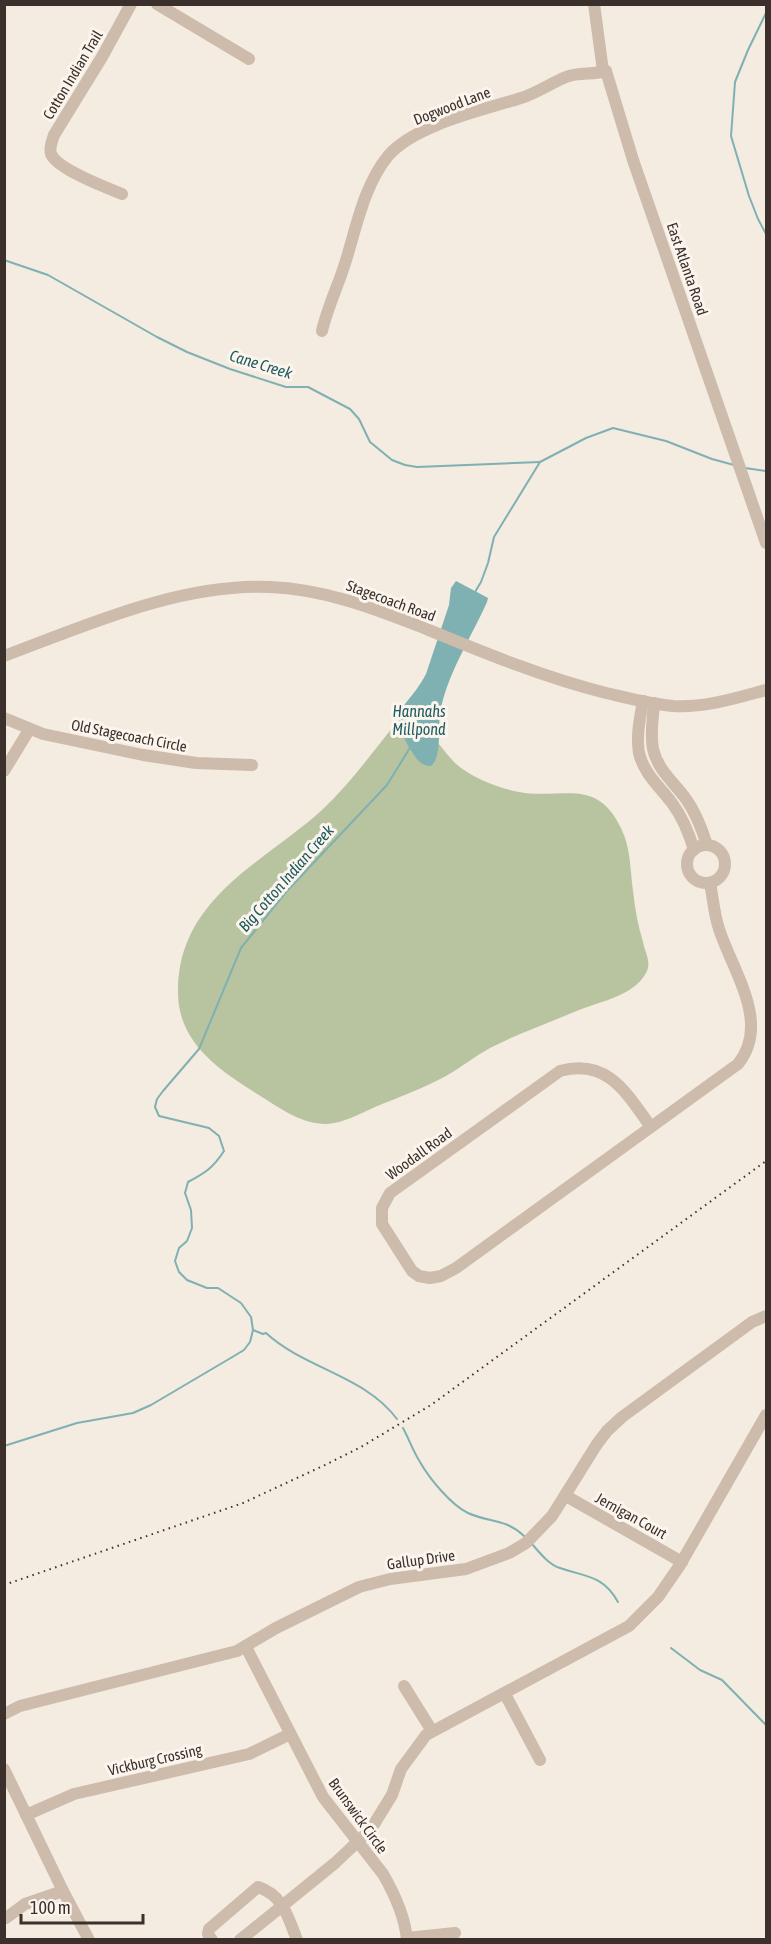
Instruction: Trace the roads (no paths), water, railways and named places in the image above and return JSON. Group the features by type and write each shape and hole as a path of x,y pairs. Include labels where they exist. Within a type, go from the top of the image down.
{"street":[{"name":"Cotton Indian Trail","path":"122,194 87,179 57,162 51,154 51,144 54,135 102,57 131,4"},
{"path":"157,4 249,59"},
{"name":"East Atlanta Road","path":"594,4 603,71 606,71 633,160 766,543"},
{"name":"Dogwood Lane","path":"322,331 363,204 388,155 407,141 437,125 521,98 568,76 606,71"},
{"name":"Stagecoach Road","path":"4,656 78,628 167,599 223,589 269,586 309,591 376,610 576,686 648,702 674,706 716,703 766,690"},
{"path":"648,702 656,760 662,771 684,795 693,809 707,845"},
{"path":"648,702 638,733 641,759 650,777 682,818 694,850"},
{"name":"Old Stagecoach Circle","path":"4,718 29,730 99,746 185,762 252,765"},
{"path":"4,771 29,730"},
{"path":"707,845 719,850 725,862 721,876 710,883 699,882 690,873 687,862 694,850 707,845"},
{"name":"Woodall Road","path":"651,1127 613,1079 590,1069 560,1071 390,1193 382,1208 382,1224 412,1271 423,1277 441,1276 456,1268 651,1127 738,1064 747,1052 752,1038 754,1028 752,1014 718,928 710,883"},
{"name":"Gallup Drive","path":"4,1714 20,1706 237,1651 276,1628 359,1587 390,1579 466,1569 509,1553 526,1543 552,1516 566,1497 597,1444 622,1417 752,1322 766,1316"},
{"path":"240,1940 371,1829 383,1810 406,1761 426,1735 630,1626 658,1597 682,1562 766,1415"},
{"name":"Jernigan Court","path":"566,1497 682,1562"},
{"name":"Brunswick Circle","path":"246,1647 323,1797 383,1874 406,1929 407,1939"},
{"path":"404,1686 432,1731"},
{"path":"505,1694 540,1760"},
{"name":"Vickburg Crossing","path":"26,1815 74,1794 249,1754 290,1734"},
{"path":"4,1769 89,1940"},
{"path":"212,1940 208,1934 209,1929 258,1887 269,1891 284,1904 297,1940"},
{"path":"6,1918 25,1904 63,1891"},
{"path":"407,1939 455,1933"}],"water":[{"name":"Hannahs Millpond","path":"456,581 488,598 448,684 440,713 437,756 431,766 427,766 419,761 410,749 399,725 399,716 426,674 449,605 451,588"}],"waterway":[{"name":"Big Cotton Indian Creek","path":"766,13 735,82 731,136 749,196 766,234"},
{"name":"Cane Creek","path":"4,260 48,275 187,352 286,387 308,387 350,409 359,419 370,442 392,460 405,465 417,467 540,462"},
{"name":"Big Cotton Indian Creek","path":"475,592 488,563 494,537 540,462 586,438 613,428 666,441 734,465"},
{"name":"Big Cotton Indian Creek","path":"745,468 766,471"},
{"name":"Big Cotton Indian Creek","path":"4,1446 77,1423 133,1413 151,1405 244,1350 250,1342 253,1330 251,1317 241,1303 218,1288 207,1288 187,1280 179,1272 175,1261 179,1248 187,1241 192,1228 191,1210 185,1193 188,1182 208,1170 224,1151 219,1136 209,1128 159,1116 155,1107 157,1099 199,1049 241,948 286,892 387,785 411,746"},
{"path":"253,1330 266,1333 298,1355 368,1392 397,1419"},
{"path":"403,1428 424,1468 455,1504 468,1513 504,1523 524,1536"},
{"path":"532,1544 552,1564 600,1582 618,1602"},
{"path":"671,1648 700,1670 722,1680 766,1725"}],"railway":[{"path":"4,1585 243,1503 361,1447 431,1405 766,1161"}]}
